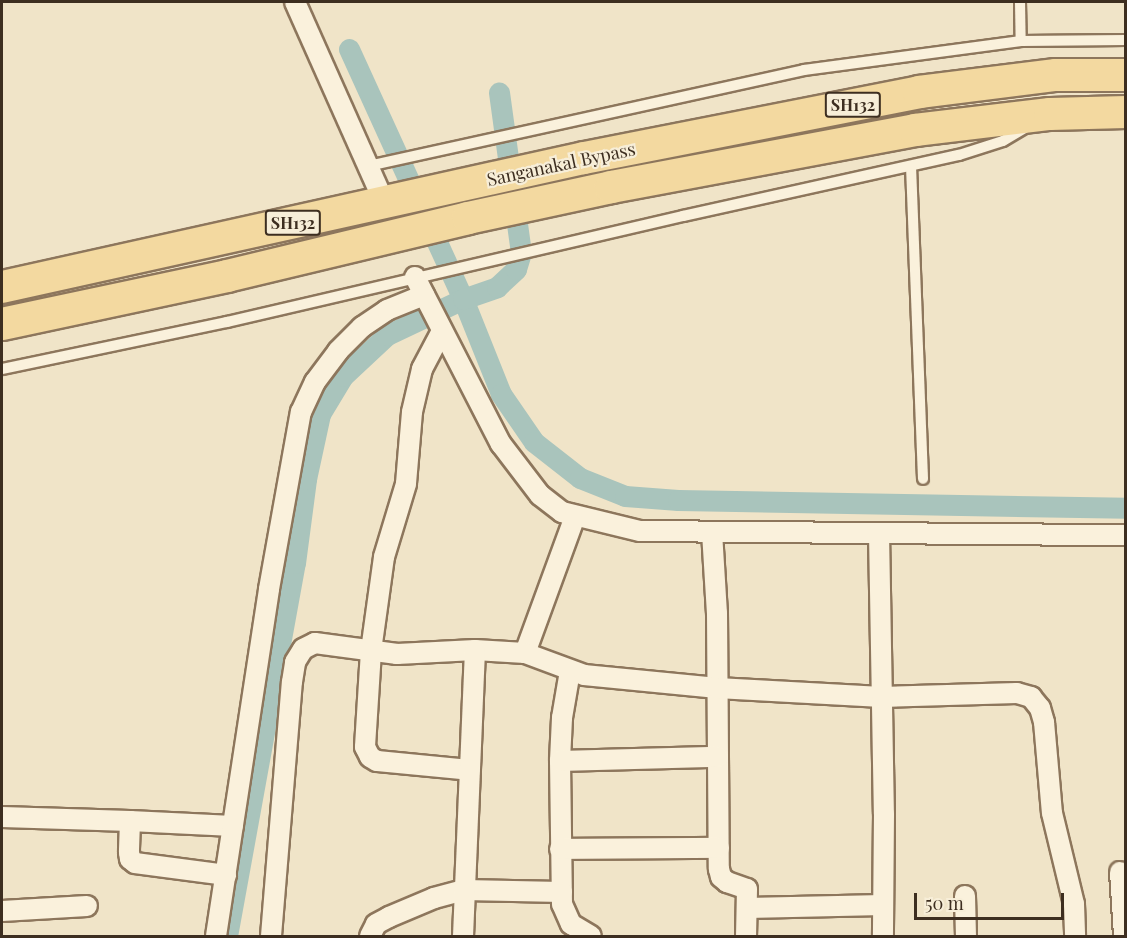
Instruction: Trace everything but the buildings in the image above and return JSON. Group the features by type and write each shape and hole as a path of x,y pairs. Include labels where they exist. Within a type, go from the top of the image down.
{"main road":[{"name":"Sanganakal Bypass","path":"2,287 178,246 385,204 584,158 919,92 1056,75 1125,75"},
{"name":"Sanganakal Bypass","path":"2,324 227,276 468,218 611,187 915,130 1050,114 1125,112"}],"street":[{"path":"295,2 374,164 385,204"},
{"path":"216,936 269,589 301,412 315,382 338,351 362,327 423,282 442,331 476,400 520,471 540,495 562,512 640,531 1125,535"},
{"path":"442,331 422,369 412,412 406,484 384,557 371,651 366,747 369,757 388,763 470,770"},
{"path":"525,653 575,516"},
{"path":"712,532 717,613 721,877 727,882 747,889 746,936"},
{"path":"879,533 884,936"},
{"path":"271,936 280,807 296,662 303,649 315,643 397,654 475,650 525,653 570,671 717,688 882,697 1017,693 1031,697 1040,708 1044,722 1052,813 1074,904 1076,936"},
{"path":"463,936 475,650"},
{"path":"570,671 563,710 560,761 562,892 565,915 571,924 591,936"},
{"path":"560,761 718,757"},
{"path":"2,817 233,826"},
{"path":"130,821 129,852 130,859 135,863 226,875"},
{"path":"560,849 719,848"},
{"path":"1120,872 1125,936"},
{"path":"369,936 376,924 389,917 434,898 464,890 562,892"},
{"path":"965,896 966,936"},
{"path":"747,908 883,905"},
{"path":"2,911 87,906"}],"lane":[{"path":"1020,2 1022,41"},
{"path":"374,164 804,70 1022,41 1125,40"},
{"path":"2,369 423,282 554,246 958,155 1003,141 1050,114"},
{"path":"911,166 923,479"}],"waterway":[{"path":"349,49 463,299 501,394 534,442 580,478 625,496 678,500 1126,508"},
{"path":"227,936 295,563 306,479 320,414 343,376 387,335 463,299 497,287 516,269 521,253 499,93"}]}
